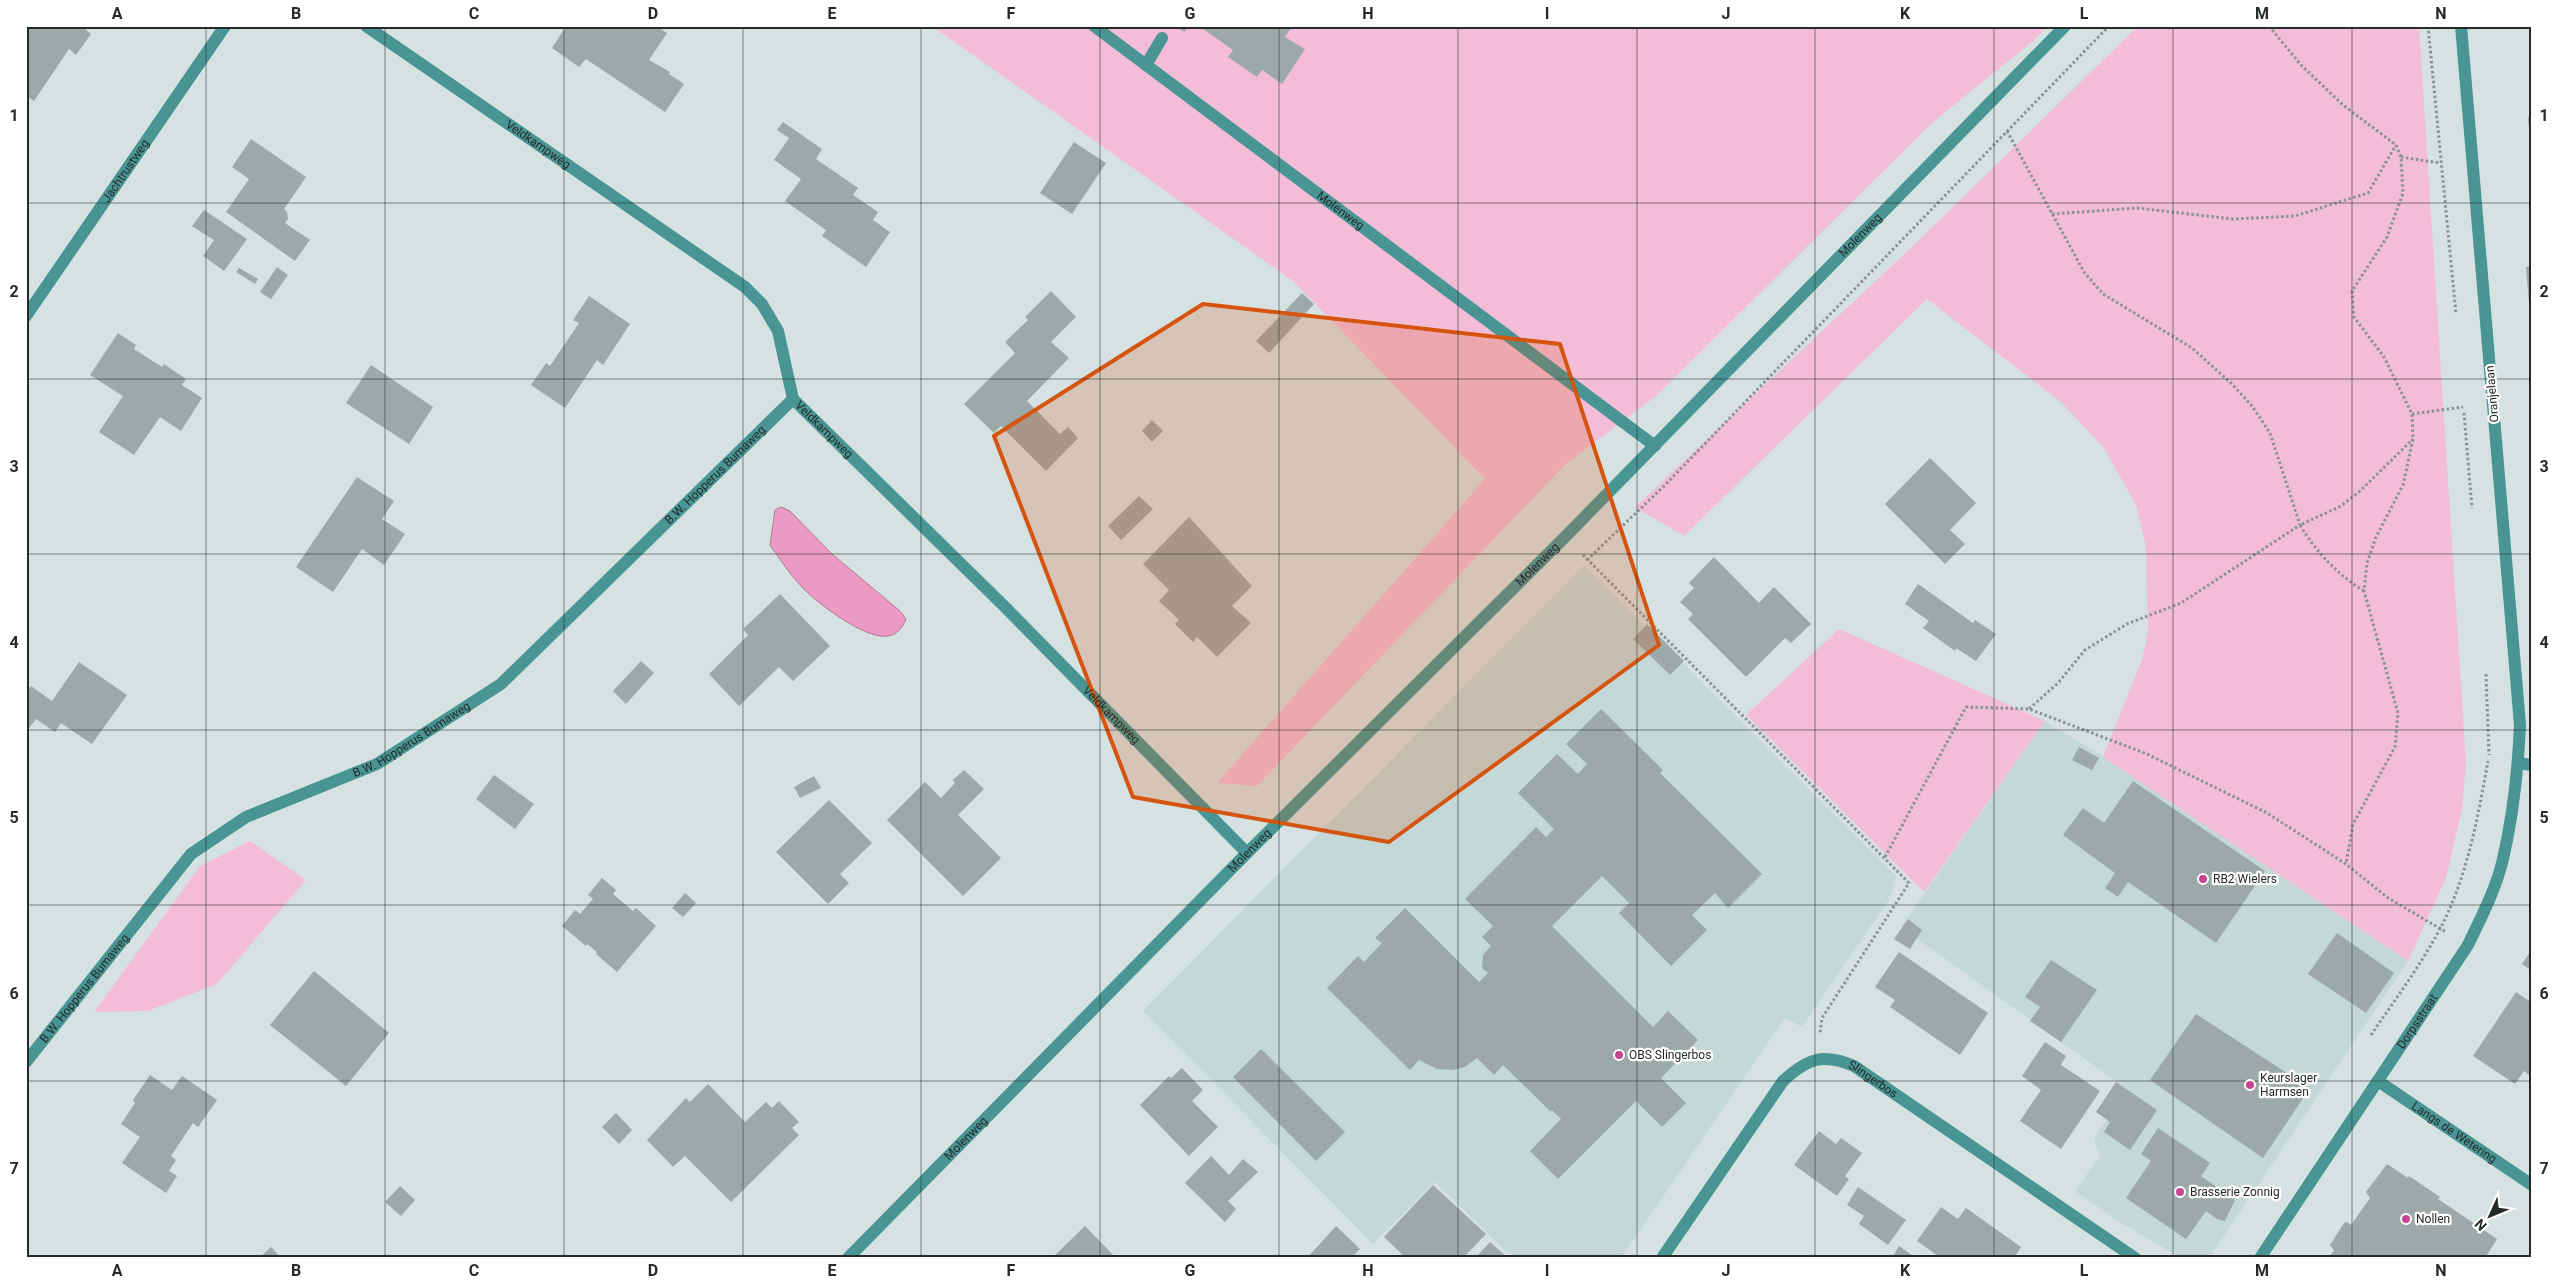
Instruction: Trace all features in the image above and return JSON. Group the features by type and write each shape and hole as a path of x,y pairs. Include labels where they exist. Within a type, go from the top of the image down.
{"street":[{"name":"Jachtrustweg","path":"26,316 225,26"},
{"name":"Veldkampweg","path":"366,26 745,287 762,304 778,331 793,399 1005,607 1247,853"},
{"name":"Molenweg","path":"1094,26 1655,446"},
{"name":"Molenweg","path":"848,1258 1247,853 1655,446 1876,217 2065,26"},
{"name":"Oranjelaan","path":"2461,26 2519,715 2518,763"},
{"path":"1146,65 1162,38"},
{"name":"B.W. Hopperus Bumaweg","path":"26,1062 191,854 246,817 377,764 501,684 793,399"},
{"path":"2518,763 2532,765"},
{"name":"Dorpsstraat","path":"2260,1258 2468,945 2486,909 2503,860 2518,763"},
{"path":"1662,1258 1783,1081 1800,1065 1817,1058"},
{"name":"Slingerbos","path":"1817,1058 1837,1059 1854,1066 2135,1258"},
{"name":"Langs de Wetering","path":"2378,1081 2532,1185"}],"path":[{"path":"1587,560 1664,486 2109,26"},
{"path":"2269,26 2301,64 2343,106 2396,145 2401,157 2403,193 2387,237 2352,291 2354,317 2384,357 2412,414 2413,439 2403,485 2376,537 2370,554 2364,592 2398,713 2395,747 2353,824 2346,864"},
{"path":"2428,26 2456,318"},
{"path":"2007,131 2084,272 2103,294 2192,348 2231,383 2252,406 2270,433 2300,525 2310,540 2345,580 2364,592"},
{"path":"2052,214 2137,208 2233,219 2295,216 2368,194 2396,145"},
{"path":"2401,157 2440,163"},
{"path":"2463,398 2472,511"},
{"path":"2412,414 2464,407"},
{"path":"2029,709 2058,683 2085,650 2127,624 2181,603 2300,525 2341,506 2354,496 2413,439"},
{"path":"1565,537 1909,883 1822,1018 1817,1058"},
{"path":"2371,1035 2418,967 2440,929 2467,857 2482,800 2489,757 2486,669"},
{"path":"1885,858 1966,707 2029,709 2147,754 2267,813 2346,864 2388,898 2468,945"},
{"path":"2489,757 2518,763"}],"highlighted area":[{"path":"1203,304 1560,344 1659,645 1389,842 1133,797 994,436"}],"shaded area":[{"path":"932,26 2047,26 2034,40 1932,123 1656,396 1566,464 1257,786 1217,783 1485,479 1293,281"},
{"path":"2138,26 2419,26 2466,763 2462,809 2446,878 2408,961 2103,757 2142,660 2148,632 2146,547 2137,507 2104,448 2061,402 1927,299 1684,536 1635,507 1917,242"},
{"path":"781,507 790,511 832,554 900,611 906,619 899,630 888,636 879,636 857,628 834,614 803,588 770,545 775,510"},
{"path":"1584,565 1896,876 1890,898 1802,1027 1785,1018 1621,1258 1513,1258 1435,1182 1373,1244 1143,1011"},
{"path":"1839,629 2045,721 1924,892 1746,715"},
{"path":"2045,721 2104,757 2408,961 2209,1258 2181,1258 2118,1221 2075,1191 2100,1156 2094,1138 2128,1090 1901,927"},
{"path":"250,841 306,880 217,984 148,1011 94,1012 200,866"}],"building":[{"path":"26,26 86,26 85,29 91,34 76,55 69,49 34,101 26,96"},
{"path":"566,26 656,26 667,33 649,60 670,72 669,74 684,84 665,112 586,59 579,67 552,48"},
{"path":"1176,26 1189,26 1184,32"},
{"path":"1199,26 1286,26 1290,29 1285,37 1305,49 1282,84 1262,70 1257,77 1228,57 1233,50"},
{"path":"2528,117 2532,117 2532,141 2530,141"},
{"path":"783,122 822,149 816,159 858,188 853,195 878,212 873,220 890,232 866,267 822,236 826,230 785,201 801,179 774,160 789,138 777,130"},
{"path":"251,139 306,177 284,209 287,212 288,219 285,223 310,240 295,261 226,212 249,179 232,167"},
{"path":"1074,142 1106,163 1072,214 1040,193"},
{"path":"204,210 247,239 224,271 203,256 214,240 192,226"},
{"path":"2532,266 2532,316 2530,316 2526,267"},
{"path":"277,267 288,275 271,299 260,292"},
{"path":"239,268 258,279 255,284 236,272"},
{"path":"1051,291 1076,317 1051,342 1069,358 1027,401 1060,434 1068,427 1078,438 1046,471 1001,426 994,433 964,404 1015,353 1005,342 1028,320 1025,317"},
{"path":"1302,293 1314,304 1269,353 1256,341"},
{"path":"589,296 630,324 603,365 597,360 565,408 531,385 546,363 550,366 579,323 573,320"},
{"path":"118,333 136,345 134,349 162,367 164,364 186,379 182,385 202,398 181,431 160,417 134,455 99,432 123,396 90,375"},
{"path":"371,365 433,407 409,444 346,403"},
{"path":"1152,420 1163,431 1152,442 1142,431"},
{"path":"1930,458 1976,503 1950,530 1965,544 1945,564 1885,504"},
{"path":"357,477 394,501 382,519 405,534 384,565 362,549 333,592 296,567"},
{"path":"1139,496 1153,509 1121,540 1108,526"},
{"path":"1189,517 1252,586 1232,606 1251,623 1217,657 1197,637 1193,642 1175,624 1179,620 1159,601 1169,590 1143,564"},
{"path":"1714,557 1759,603 1774,587 1811,624 1791,643 1785,638 1746,677 1688,619 1693,614 1680,602 1694,588 1689,583"},
{"path":"1918,584 1973,623 1975,620 1996,634 1976,661 1956,648 1955,651 1923,628 1929,621 1905,604"},
{"path":"780,594 830,646 793,681 779,667 739,706 709,674 748,635 743,629"},
{"path":"1647,624 1684,661 1670,675 1633,639"},
{"path":"641,661 654,673 626,704 613,691"},
{"path":"79,662 127,695 92,744 61,723 55,732 36,719 26,732 26,693 31,686 52,701"},
{"path":"1601,709 1663,770 1660,773 1762,874 1728,908 1715,893 1692,915 1707,930 1671,966 1619,913 1629,903 1602,876 1552,926 1653,1027 1668,1011 1698,1040 1661,1078 1686,1103 1662,1127 1636,1101 1558,1179 1530,1151 1561,1119 1552,1110 1551,1112 1503,1065 1494,1075 1477,1058 1465,1067 1453,1070 1437,1069 1419,1060 1410,1070 1327,988 1358,956 1364,962 1382,943 1375,938 1405,908 1479,982 1488,973 1482,968 1483,955 1491,946 1482,937 1493,926 1465,899 1536,827 1546,837 1554,829 1518,793 1557,754 1578,774 1587,764 1566,744"},
{"path":"2079,747 2099,758 2092,770 2072,760"},
{"path":"964,770 984,789 958,815 1001,858 963,896 887,820 925,782 941,798 955,783 953,780"},
{"path":"494,775 534,804 515,829 476,799"},
{"path":"814,776 821,788 800,798 794,787"},
{"path":"2133,781 2265,871 2216,943 2128,882 2118,897 2105,888 2115,873 2063,835 2083,808 2104,823"},
{"path":"829,800 872,843 840,874 849,883 828,904 776,852"},
{"path":"602,878 616,890 613,894 633,911 636,908 656,926 617,972 596,954 597,952 587,944 586,946 562,926 575,910 580,914 593,899 588,895"},
{"path":"685,893 696,903 683,917 672,908"},
{"path":"1908,919 1922,930 1910,949 1894,939"},
{"path":"2337,933 2394,973 2366,1013 2308,974"},
{"path":"2532,949 2532,971 2522,964"},
{"path":"1899,952 1988,1013 1960,1055 1890,1007 1895,1000 1875,987"},
{"path":"2051,960 2097,990 2061,1042 2030,1021 2040,1007 2025,997"},
{"path":"314,971 389,1033 346,1086 270,1025"},
{"path":"2516,992 2532,1003 2532,1071 2529,1075 2524,1071 2515,1084 2473,1056"},
{"path":"2196,1014 2310,1088 2263,1158 2150,1080"},
{"path":"2045,1042 2066,1056 2061,1065 2100,1091 2061,1149 2020,1121 2041,1090 2022,1076"},
{"path":"1261,1049 1345,1132 1316,1161 1233,1077"},
{"path":"1182,1068 1203,1090 1192,1101 1218,1127 1189,1156 1140,1105 1169,1076 1171,1078"},
{"path":"150,1075 172,1090 182,1076 217,1100 198,1127 193,1123 171,1156 176,1160 169,1171 177,1176 166,1193 122,1163 140,1137 121,1124 135,1103 133,1100"},
{"path":"2116,1082 2157,1110 2130,1150 2104,1132 2110,1122 2096,1112"},
{"path":"708,1084 745,1122 766,1102 772,1108 779,1101 799,1122 792,1128 799,1135 731,1202 685,1156 673,1167 647,1140 686,1098 690,1102"},
{"path":"616,1113 632,1130 619,1144 602,1127"},
{"path":"2158,1128 2210,1163 2201,1176 2235,1200 2225,1221 2217,1219 2206,1211 2186,1239 2126,1198 2151,1161 2141,1154"},
{"path":"1819,1131 1836,1144 1841,1138 1862,1153 1845,1176 1849,1179 1837,1196 1794,1165"},
{"path":"1211,1156 1229,1175 1243,1159 1258,1172 1228,1201 1236,1209 1225,1222 1185,1183"},
{"path":"2387,1164 2440,1197 2438,1199 2497,1239 2485,1258 2329,1258 2334,1250 2330,1245 2344,1223 2347,1222 2351,1225 2370,1198 2366,1192"},
{"path":"1433,1185 1486,1234 1463,1258 1406,1258 1384,1237"},
{"path":"400,1186 415,1200 401,1216 385,1202"},
{"path":"1858,1187 1906,1220 1888,1245 1859,1224 1864,1216 1847,1205"},
{"path":"1941,1207 1958,1219 1966,1208 2021,1247 2014,1258 1962,1258 1958,1255 1957,1258 1941,1258 1917,1241"},
{"path":"1085,1226 1116,1258 1052,1258"},
{"path":"1336,1226 1360,1249 1351,1258 1307,1258"},
{"path":"1490,1242 1508,1258 1481,1258 1478,1255"},
{"path":"1899,1246 1916,1258 1892,1258"},
{"path":"271,1247 281,1258 259,1258"}],"place":[{"name":"RB2 Wielers","path":"2203,879"},
{"name":"OBS Slingerbos","path":"1619,1055"},
{"name":"Keurslager Harmsen","path":"2250,1085"},
{"name":"Brasserie Zonnig","path":"2180,1192"},
{"name":"Nollen","path":"2406,1219"}]}
